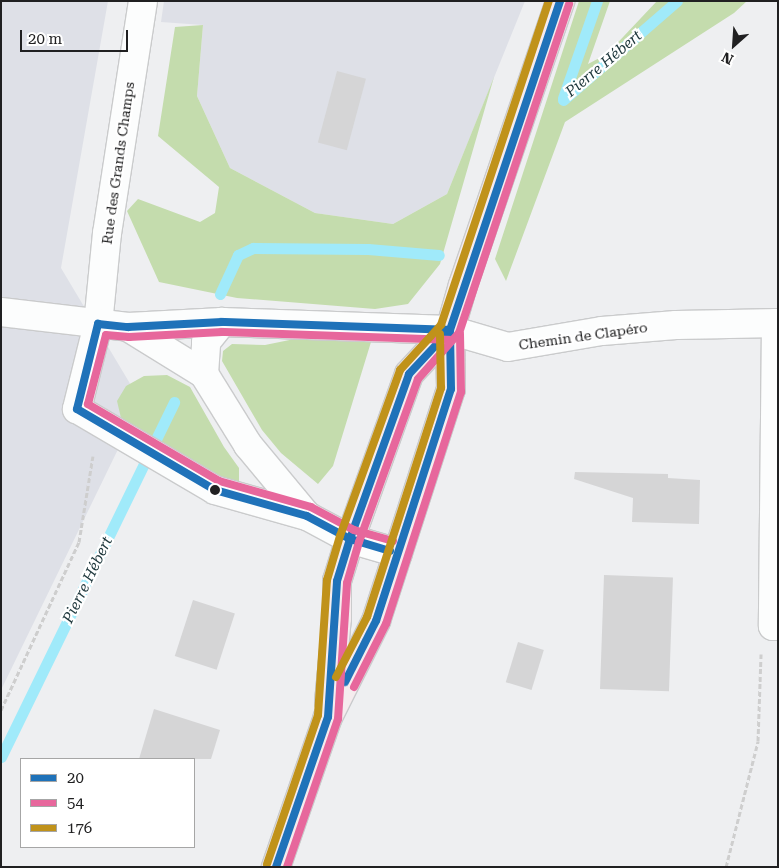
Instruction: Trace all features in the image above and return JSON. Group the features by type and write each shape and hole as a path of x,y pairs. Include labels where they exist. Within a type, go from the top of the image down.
{"main road":[{"path":"276,867 328,717 376,621 451,389 450,330 560,1"},
{"path":"328,717 337,618 337,581 350,539 409,374 450,330"}],"street":[{"name":"Rue des Grands Champs","path":"142,1 107,233 98,324 76,409 164,458 215,490 307,516"},
{"name":"Chemin de Clapéro","path":"1,312 128,327 222,322 450,330 508,347 602,331 676,325 777,323"},
{"path":"204,374 206,342 222,322"},
{"path":"776,626 777,323"},
{"path":"128,327 204,374 248,445 307,516 350,539 398,553"}],"path":[{"path":"1,710 79,542 93,455"},
{"path":"726,867 758,741 760,656 776,626"}],"shaded area":[{"path":"1,1 108,1 61,268 141,402 1,690"},
{"path":"164,1 525,1 447,194 393,224 315,213 230,168 197,96 203,25 161,22"}],"green space":[{"path":"579,1 610,1 588,64 607,54 657,1 747,1 734,13 565,122 506,281 495,259"},
{"path":"203,25 197,96 230,168 315,213 393,224 447,194 494,77 440,264 408,304 375,309 237,298 159,282 127,211 138,199 200,222 215,213 219,187 158,136 175,27"},
{"path":"319,334 371,342 333,466 318,484 281,453 262,430 222,361 223,351 232,344 265,345"},
{"path":"167,375 190,387 224,447 239,468 239,487 136,433 121,418 117,401 126,386 144,376"}],"building":[{"path":"337,71 366,79 347,150 318,142"},
{"path":"575,472 668,474 668,478 700,480 699,524 632,522 633,498 574,479"},
{"path":"604,575 673,577 669,691 600,689"},
{"path":"193,600 235,614 217,670 175,656"},
{"path":"518,642 544,650 532,690 506,682"},
{"path":"154,709 220,730 211,759 139,758"}],"waterway":[{"name":"Pierre Hébert","path":"563,98 597,1"},
{"name":"Pierre Hébert","path":"563,100 677,1"},
{"name":"Pierre Hébert","path":"220,294 238,255 253,248 368,249 439,255"},
{"name":"Pierre Hébert","path":"1,757 174,402"}],"transit line":[{"name":"176","path":"267,864 318,715 327,580 340,536 400,370 441,325 549,1"},
{"name":"20","path":"276,867 328,717 337,581 350,539 409,374 450,330 560,1"},
{"name":"54","path":"287,867 338,719 347,583 359,542 418,379 459,333 569,4"},
{"name":"20","path":"390,551 350,539 307,516 215,490 77,409 98,324 128,327 222,322 450,330"},
{"name":"54","path":"393,541 354,530 311,507 219,481 88,404 106,335 129,337 222,332 450,340"},
{"name":"176","path":"336,677 367,617 441,388 440,334"},
{"name":"20","path":"345,682 376,621 451,389 450,334"},
{"name":"54","path":"354,687 386,624 461,392 460,334"}]}
